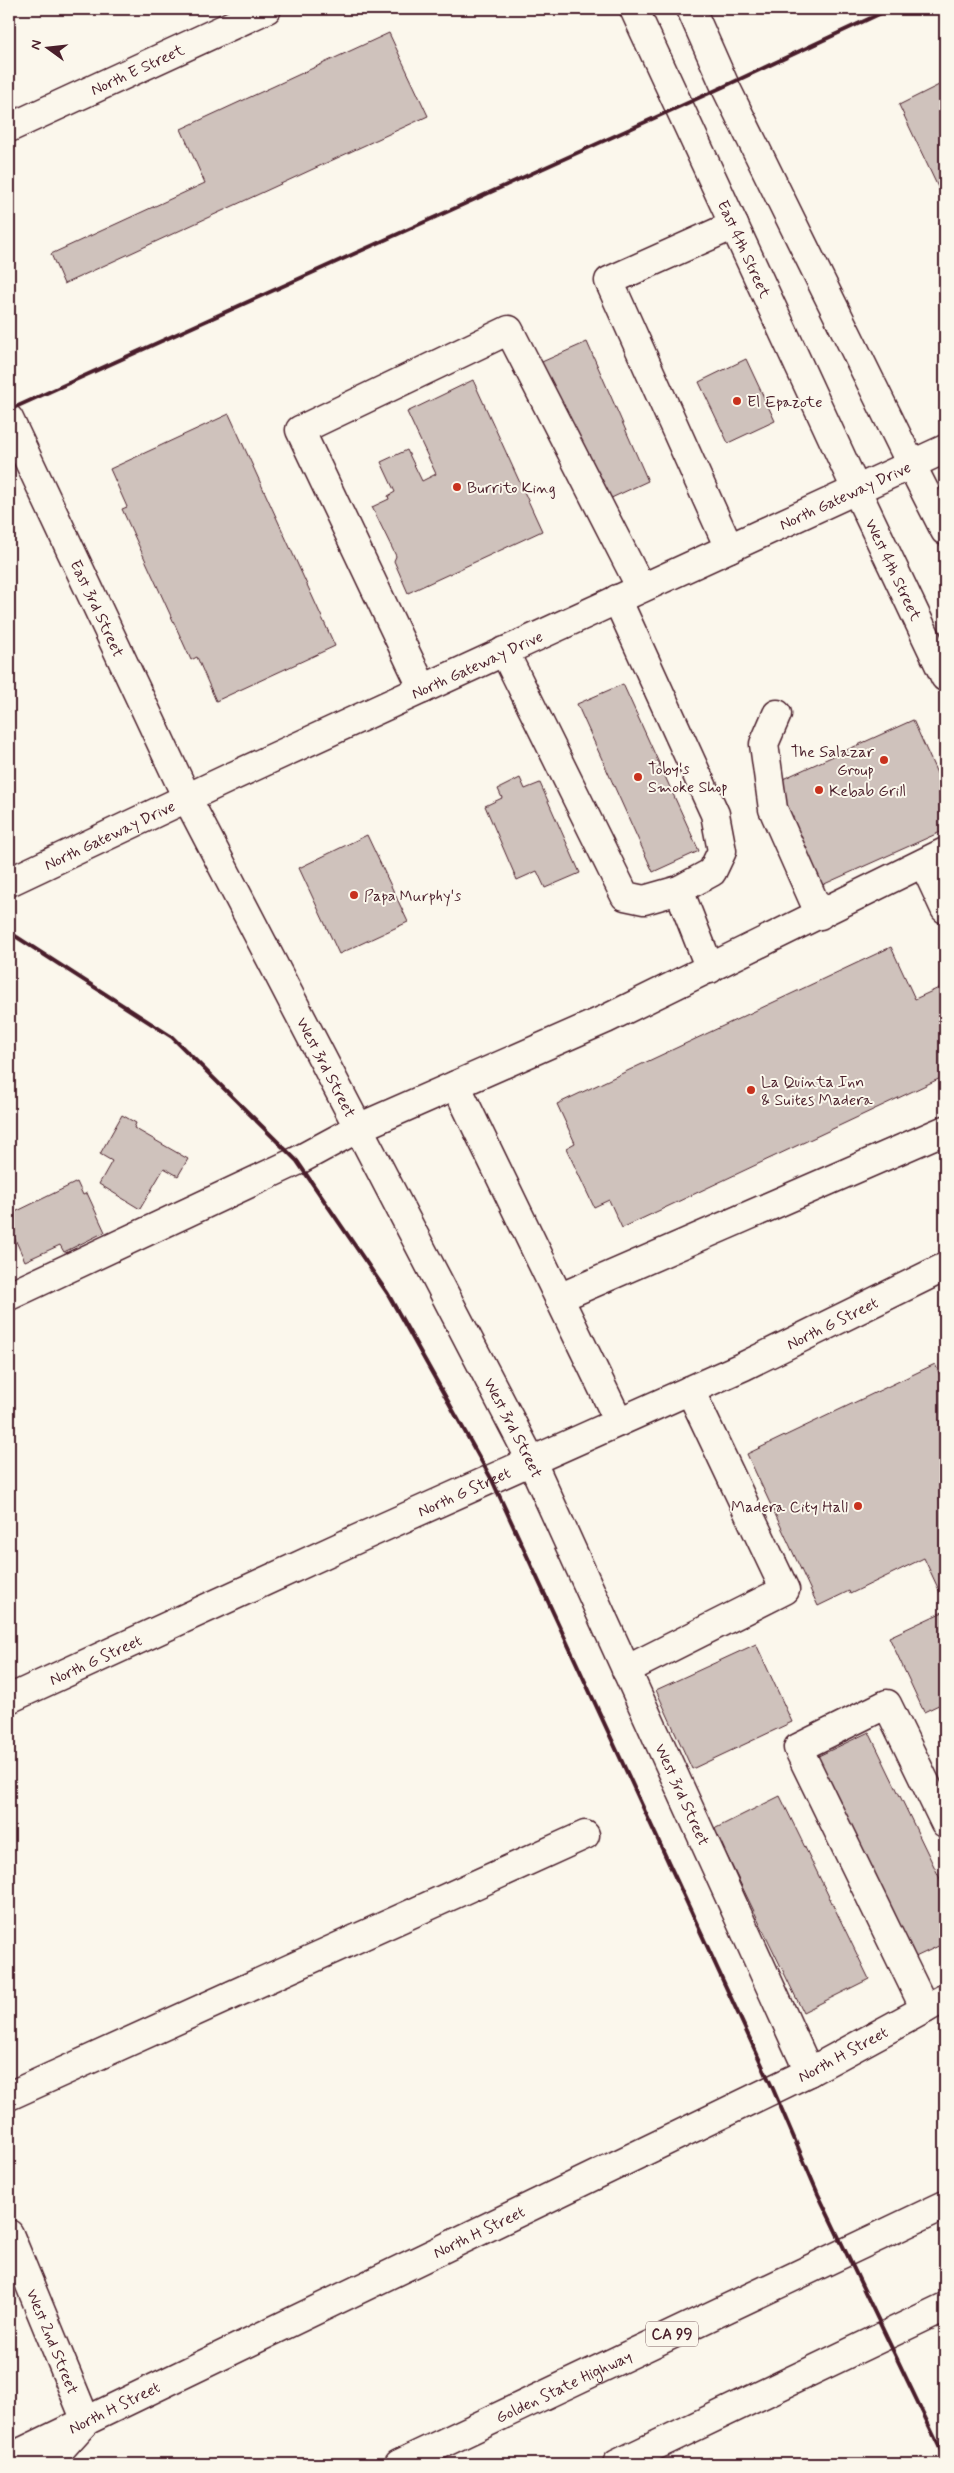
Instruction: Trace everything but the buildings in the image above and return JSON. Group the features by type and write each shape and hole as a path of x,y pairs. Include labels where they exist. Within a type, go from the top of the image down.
{"main road":[{"name":"North E Street","path":"9,128 267,9"},
{"name":"East 4th Street","path":"634,9 856,489"},
{"path":"691,9 725,86 910,464 945,531"},
{"path":"729,548 609,281 734,225"},
{"path":"423,689 300,430 509,330 629,594 715,814 722,851 712,872 679,890 644,900 625,896 504,651"},
{"name":"East 3rd Street","path":"9,419 187,798"},
{"name":"North Gateway Drive","path":"9,882 504,651 945,449"},
{"name":"West 4th Street","path":"856,489 945,677"},
{"path":"777,714 764,744 773,809 820,914"},
{"name":"West 3rd Street","path":"187,798 530,1460 809,2072"},
{"path":"9,1296 297,1162 358,1128 606,1019 935,858 945,909"},
{"path":"679,890 710,968"},
{"path":"456,1085 619,1422"},
{"path":"559,1298 945,1130"},
{"name":"North G Street","path":"9,1699 357,1539 492,1480 530,1460 744,1366 945,1267"},
{"path":"626,1670 785,1590 690,1390"},
{"path":"935,2004 798,1748 887,1704 945,1823"},
{"path":"9,2096 585,1835"},
{"name":"North H Street","path":"9,2458 809,2072 935,2004"},
{"name":"Golden State Highway","path":"399,2464 945,2205"},
{"name":"West 2nd Street","path":"9,2234 86,2421"},
{"path":"617,2464 945,2307"},
{"path":"47,2464 86,2421"}],"railway":[{"path":"9,410 725,86 890,9"},
{"path":"9,932 172,1037 297,1161 388,1294 492,1480 773,2089 818,2194 945,2459"}],"place":[{"name":"El Epazote","path":"737,401"},
{"name":"Burrito King","path":"457,487"},
{"name":"The Salazar Group","path":"884,760"},
{"name":"Toby's Smoke Shop","path":"638,777"},
{"name":"Kebab Grill","path":"819,790"},
{"name":"Papa Murphy's","path":"354,895"},
{"name":"La Quinta Inn & Suites Madera","path":"751,1090"},
{"name":"Madera City Hall","path":"858,1506"}]}
